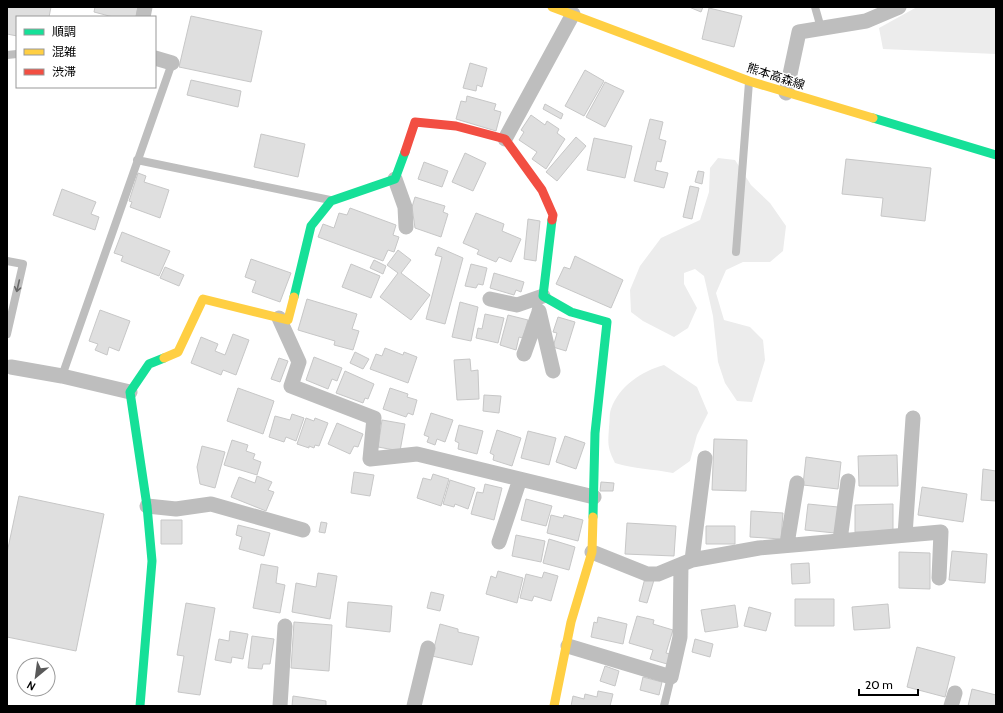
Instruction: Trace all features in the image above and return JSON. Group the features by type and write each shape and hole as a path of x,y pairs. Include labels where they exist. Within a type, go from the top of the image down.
{"street":[{"name":"熊本高森線","path":"552,7 749,81 996,156"},
{"path":"786,93 799,32 866,20 899,7"},
{"path":"505,139 573,14"},
{"path":"156,58 172,63"},
{"path":"406,227 405,207 395,179 415,122 456,126 505,139 542,190 553,215 543,296 524,354"},
{"path":"140,706 152,561 148,506 130,392 148,364 178,352 204,299 288,320 311,226 331,200 395,179"},
{"path":"490,299 517,305 543,296 571,312 607,322 595,434 592,552 571,622 568,646 554,706"},
{"path":"539,311 553,372"},
{"path":"279,318 299,362 291,386 374,418 370,459 417,454 594,497"},
{"path":"11,367 62,376 130,392"},
{"path":"905,535 913,418"},
{"path":"568,646 671,677 680,637 686,562 705,458"},
{"path":"499,542 520,479"},
{"path":"840,540 848,481"},
{"path":"787,544 796,483"},
{"path":"148,506 176,509 211,504 304,530"},
{"path":"592,552 647,574 658,574 686,562 787,544 941,532 939,578"},
{"path":"280,706 285,626"},
{"path":"414,706 428,648"}],"lane":[{"path":"815,7 820,28"},
{"path":"62,376 172,63"},
{"path":"736,252 749,81"},
{"path":"137,160 331,200"},
{"path":"7,261 24,264 7,334"},
{"path":"664,706 671,677"}],"shaded area":[{"path":"917,7 996,7 996,54 883,49 879,28"},
{"path":"718,158 735,160 751,185 770,203 786,226 783,251 770,262 743,262 726,270 716,293 724,320 750,327 763,340 765,360 752,402 737,401 725,383 718,362 713,316 704,276 695,269 684,273 684,284 697,308 688,328 674,337 643,321 631,312 630,290 640,266 661,238 700,220 709,192 710,168"},
{"path":"664,365 697,387 708,413 697,435 690,461 673,473 629,467 615,463 609,449 608,442 610,413 615,401 625,387 640,375"}],"building":[{"path":"7,7 51,7 49,16 16,16 16,36 7,34"},
{"path":"95,7 138,7 136,16 109,16 94,12"},
{"path":"689,7 703,7 701,12"},
{"path":"709,8 742,16 734,47 702,39"},
{"path":"191,16 262,31 251,82 179,67"},
{"path":"470,63 487,68 482,87 477,85 476,91 463,88"},
{"path":"585,70 604,81 584,116 565,106"},
{"path":"191,80 241,91 238,107 187,95"},
{"path":"605,82 624,91 605,127 586,117"},
{"path":"467,96 496,104 494,110 501,112 496,131 456,119 461,101 466,102"},
{"path":"545,104 563,114 561,119 543,109"},
{"path":"531,115 545,125 547,121 559,129 557,133 565,139 546,169 532,159 537,152 519,140 524,132 521,130"},
{"path":"650,119 663,122 659,139 666,141 661,162 657,161 655,170 668,173 664,188 634,181"},
{"path":"261,134 305,144 298,177 254,167"},
{"path":"576,137 586,146 557,181 546,172"},
{"path":"594,138 632,146 625,178 587,170"},
{"path":"465,153 486,163 473,191 452,182"},
{"path":"846,159 931,168 925,221 881,216 883,198 842,194"},
{"path":"424,162 448,171 442,187 418,179"},
{"path":"698,171 704,172 702,184 695,182"},
{"path":"138,173 146,176 144,182 169,190 160,218 130,207 132,202 129,201"},
{"path":"690,186 699,188 692,219 683,217"},
{"path":"62,189 96,202 91,214 99,217 95,230 53,215"},
{"path":"415,197 445,206 443,212 448,214 441,237 415,228 412,207"},
{"path":"350,208 396,225 393,235 399,237 394,252 388,250 383,261 318,237 323,224 334,228 339,213 347,215"},
{"path":"476,213 504,224 502,231 521,239 511,262 499,257 496,262 477,254 479,250 463,243"},
{"path":"528,219 540,221 536,261 524,259"},
{"path":"122,232 170,251 159,276 121,261 123,256 114,253"},
{"path":"438,247 463,258 445,324 426,319 442,257 435,255"},
{"path":"398,250 411,260 401,273 430,295 411,320 380,297 398,273 387,265"},
{"path":"575,256 623,280 611,308 556,284 564,267 570,269"},
{"path":"251,259 291,273 280,302 252,292 256,281 245,277"},
{"path":"374,260 386,266 383,274 370,268"},
{"path":"351,264 380,276 371,298 342,287"},
{"path":"471,264 487,268 483,285 478,284 476,288 465,286"},
{"path":"165,267 184,275 179,286 160,278"},
{"path":"494,273 524,282 521,292 516,290 514,295 490,288"},
{"path":"307,299 357,314 352,329 359,331 353,350 334,345 335,341 298,330"},
{"path":"460,302 478,307 471,341 452,337"},
{"path":"100,310 130,321 119,351 109,347 107,355 95,350 98,344 89,341"},
{"path":"485,314 504,318 498,343 476,338 478,328 482,329"},
{"path":"508,315 528,320 523,338 519,337 516,350 500,345"},
{"path":"558,317 575,322 566,351 553,347 557,333 553,332"},
{"path":"233,334 249,340 236,375 223,370 221,375 191,363 201,337 218,344 215,351 225,355"},
{"path":"385,348 403,355 404,352 417,357 408,383 370,369 376,354 382,356"},
{"path":"355,352 369,359 363,369 350,363"},
{"path":"314,357 342,368 337,381 332,379 328,389 306,380"},
{"path":"279,358 288,361 280,382 271,379"},
{"path":"470,359 471,371 478,370 479,399 457,400 454,360"},
{"path":"345,371 374,384 368,399 365,398 363,403 336,393"},
{"path":"238,388 274,401 263,434 227,421"},
{"path":"390,388 408,394 407,397 417,400 413,415 408,413 406,417 383,409"},
{"path":"484,395 501,396 499,413 483,411"},
{"path":"431,413 453,420 445,442 437,439 435,445 427,442 429,437 424,435"},
{"path":"292,414 304,418 296,441 286,437 284,442 269,437 275,416 290,420"},
{"path":"306,418 314,421 315,418 328,423 319,446 315,445 314,448 297,444"},
{"path":"382,420 405,424 400,451 378,447"},
{"path":"337,423 363,434 358,447 354,446 350,454 328,444"},
{"path":"459,425 483,431 477,454 458,449 459,443 455,441"},
{"path":"497,430 521,438 512,466 493,460 494,455 490,453"},
{"path":"528,431 556,438 549,465 521,458"},
{"path":"565,436 585,443 576,469 556,462"},
{"path":"714,439 747,440 746,491 712,490"},
{"path":"232,440 248,445 246,451 255,454 253,459 261,462 257,475 224,465"},
{"path":"202,446 225,452 215,488 200,484 197,467"},
{"path":"897,455 898,486 859,486 858,456"},
{"path":"806,457 841,462 838,489 803,485"},
{"path":"983,469 996,471 996,501 981,500"},
{"path":"354,472 374,475 370,496 351,493"},
{"path":"433,474 449,479 441,506 417,498 423,478 431,480"},
{"path":"257,476 272,482 268,490 274,492 266,511 231,497 239,477 255,483"},
{"path":"450,480 475,488 468,509 455,504 454,507 443,504"},
{"path":"601,482 614,483 613,491 600,491"},
{"path":"485,484 502,488 494,520 471,514 477,492 483,493"},
{"path":"922,487 967,494 963,522 918,515"},
{"path":"19,496 104,514 76,651 7,637 7,553"},
{"path":"526,499 552,506 546,526 521,520"},
{"path":"808,504 838,507 835,533 805,530"},
{"path":"893,504 893,532 855,532 855,505"},
{"path":"751,511 783,513 781,539 750,537"},
{"path":"551,515 563,518 564,515 583,520 578,541 547,533"},
{"path":"161,520 182,520 182,544 161,544"},
{"path":"321,522 327,523 325,533 319,532"},
{"path":"627,523 676,526 674,556 625,554"},
{"path":"238,525 270,533 264,556 239,549 242,537 236,535"},
{"path":"706,526 735,526 735,544 706,544"},
{"path":"516,535 545,541 541,562 512,556"},
{"path":"549,539 575,547 569,570 543,563"},
{"path":"952,551 987,554 985,583 949,580"},
{"path":"899,552 930,553 930,589 899,588"},
{"path":"809,563 810,583 792,584 791,564"},
{"path":"261,564 278,567 276,583 285,585 280,613 253,608"},
{"path":"498,571 523,578 517,603 486,594 491,576 496,578"},
{"path":"544,572 558,576 551,601 534,596 532,601 520,598 526,574 542,578"},
{"path":"318,573 337,576 330,619 292,612 296,583 316,587"},
{"path":"645,578 654,580 647,603 639,601"},
{"path":"431,592 444,595 440,611 427,608"},
{"path":"795,599 834,599 834,626 795,626"},
{"path":"348,602 392,606 390,632 346,627"},
{"path":"186,603 215,608 200,695 178,692 184,656 177,655"},
{"path":"888,604 890,628 854,630 852,607"},
{"path":"735,605 738,627 705,632 701,610"},
{"path":"749,607 771,613 766,631 744,626"},
{"path":"637,616 654,620 653,624 673,630 666,653 670,654 667,664 650,659 653,650 629,643"},
{"path":"598,617 627,624 623,644 591,637 594,622 597,623"},
{"path":"294,622 332,625 329,671 291,668"},
{"path":"440,624 458,629 458,632 479,637 472,665 432,656"},
{"path":"230,631 248,634 243,659 232,657 231,663 215,660 219,639 229,641"},
{"path":"252,636 274,639 270,664 263,664 262,669 248,668"},
{"path":"695,639 713,644 710,657 692,652"},
{"path":"917,647 955,657 945,697 907,687"},
{"path":"605,666 619,671 615,686 600,681"},
{"path":"643,677 662,682 659,695 640,690"},
{"path":"972,689 996,695 996,706 968,706"},
{"path":"598,691 613,694 610,706 571,706 573,696 584,699 585,694 597,697"},
{"path":"293,696 326,701 326,706 292,706"}],"traffic: fast":[{"path":"873,118 996,155"},
{"path":"294,297 311,226 331,201 395,179 405,152"},
{"path":"552,220 543,296 571,312 607,322 595,433 593,517"},
{"path":"140,706 152,561 147,506 130,392 149,364 164,358"}],"traffic: slow":[{"path":"552,7 749,81 873,118"},
{"path":"164,358 178,352 203,299 288,320 294,297"},
{"path":"554,706 571,622 592,552 593,517"}],"traffic: jam":[{"path":"405,152 415,122 456,126 505,139 542,190 553,215 552,220"}]}
